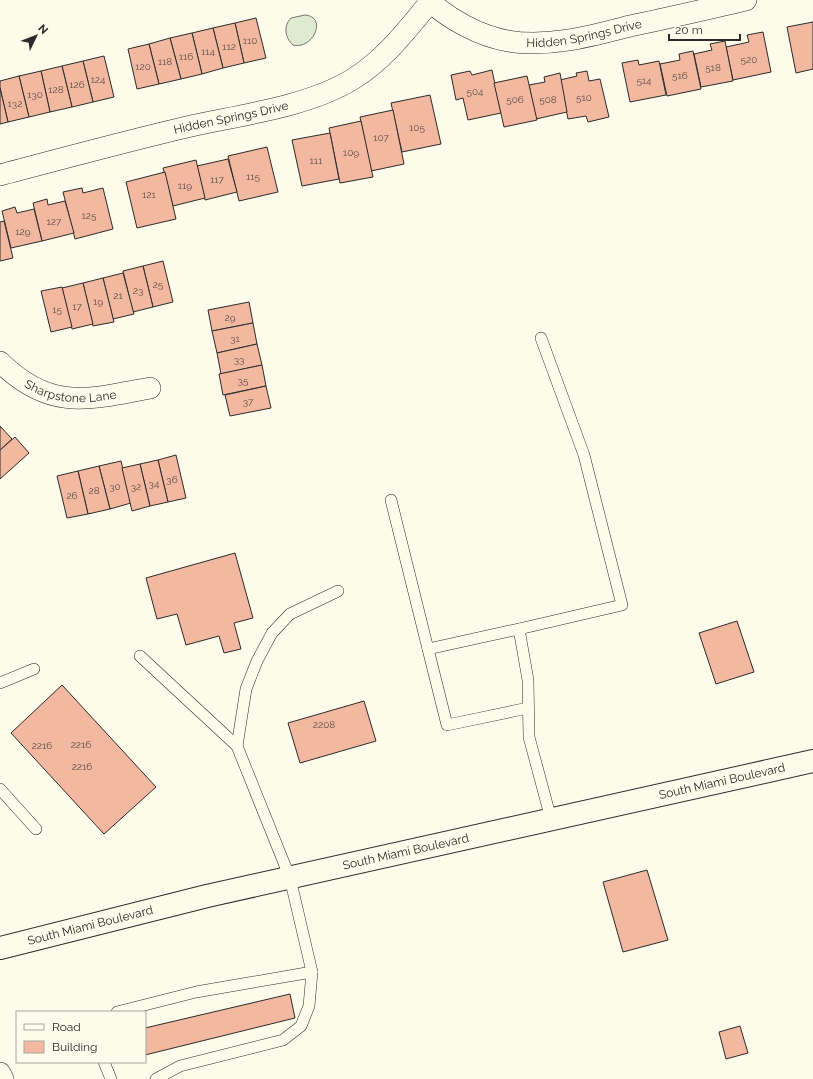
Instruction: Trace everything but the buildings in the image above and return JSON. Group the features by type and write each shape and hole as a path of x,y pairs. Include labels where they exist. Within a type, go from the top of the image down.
{"main road":[{"name":"South Miami Boulevard","path":"0,948 156,908 813,761"}],"street":[{"name":"Hidden Springs Drive","path":"0,175 138,138 288,104 336,89 373,65 399,39 429,1 452,19 487,35 508,41 542,43 576,39 746,0"},
{"name":"Sharpstone Lane","path":"0,362 13,375 32,388 52,396 92,399 150,388"},
{"path":"0,1073 3,1079"}],"lane":[{"path":"428,649 519,630 622,605 584,455 540,338"},
{"path":"391,500 446,725 528,708"},
{"path":"237,746 246,689 257,661 272,633 290,614 338,591"},
{"path":"519,630 528,680 529,737 551,819"},
{"path":"140,656 237,746 290,878 312,972 310,1006 301,1026 283,1040 180,1066 156,1079"},
{"path":"0,683 34,669"},
{"path":"0,789 36,829"},
{"path":"121,1011 196,992 312,972"},
{"path":"104,1063 111,1079"}],"green space":[{"path":"305,15 312,17 316,21 317,27 315,33 307,43 293,45 288,39 286,32 288,21 291,18"}]}
